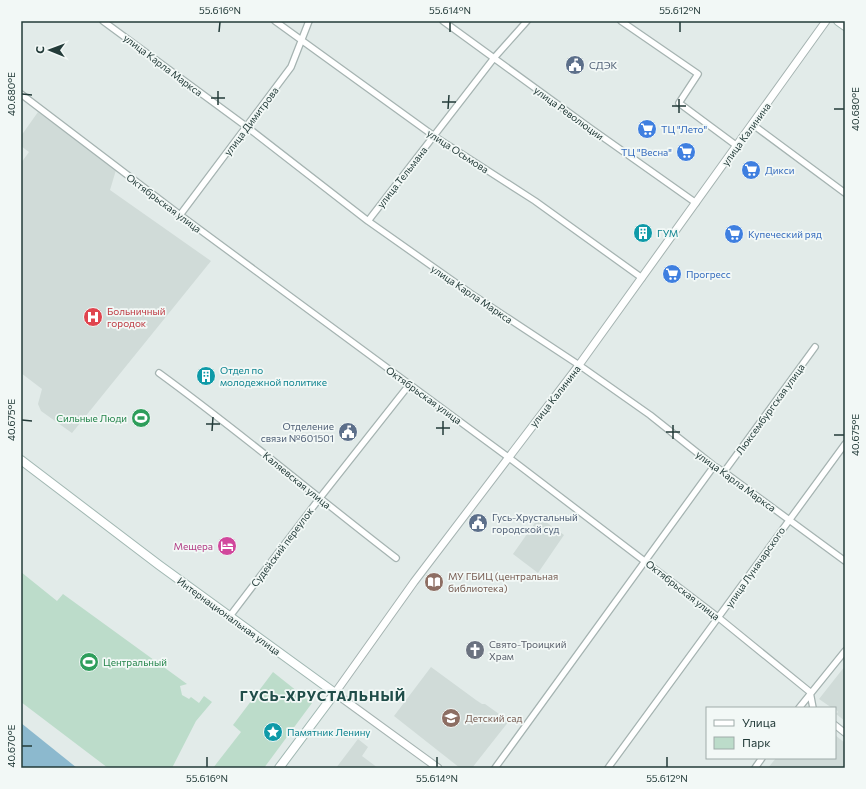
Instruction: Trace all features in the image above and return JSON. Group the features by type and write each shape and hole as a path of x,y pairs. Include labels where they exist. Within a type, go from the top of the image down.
{"main road":[{"path":"838,21 845,26"},
{"name":"Интернациональная улица","path":"21,460 159,565 335,693"},
{"name":"улица Калинина","path":"279,768 335,693"}],"street":[{"name":"улица Карла Маркса","path":"103,21 247,127 368,221 470,293 579,365 650,415 714,466 845,561"},
{"name":"улица Осьмова","path":"275,21 301,38 434,136 535,201 642,278"},
{"name":"улица Димитрова","path":"180,215 291,67 301,38 309,21"},
{"name":"улица Революции","path":"443,21 696,203"},
{"name":"улица Тельмана","path":"368,221 494,58 527,21"},
{"path":"621,21 698,74 679,103 737,146"},
{"name":"улица Калинина","path":"335,693 414,582 579,365 826,21"},
{"name":"Октябрьская улица","path":"21,94 180,215 508,457 719,618 810,692"},
{"path":"752,124 845,192"},
{"name":"Люксембургская улица","path":"724,472 815,347"},
{"name":"Каляевская улица","path":"159,373 224,421 319,499 396,558"},
{"name":"Судейский переулок","path":"230,616 319,499 410,385"},
{"name":"улица Луначарского","path":"608,768 845,444"},
{"path":"495,768 646,562 714,466"},
{"path":"800,707 810,692 845,651"},
{"path":"810,692 813,707"},
{"name":"Интернациональная улица","path":"335,693 438,768"},
{"path":"836,726 845,733"},
{"path":"755,768 761,759"}],"shaded area":[{"name":"Больничный городок","path":"38,112 116,170 110,190 211,261 72,433 41,411 38,404 42,389 21,373 21,163 29,152 21,146 21,136"},
{"path":"539,517 564,535 538,573 513,554"},
{"path":"845,666 845,721 836,714 838,712 836,707 831,707 819,699"},
{"name":"Детский сад","path":"431,667 476,700 482,704 485,704 509,721 472,768 460,768 394,716"},
{"path":"836,736 845,743 845,768 768,768 775,759 836,759"},
{"path":"358,739 368,747 362,756 378,768 336,768"}],"green space":[{"name":"Центральный","path":"21,572 57,601 63,594 187,684 180,686 182,695 189,699 191,697 199,703 204,696 212,702 196,721 172,768 108,768 21,702"},
{"path":"273,672 312,703 264,768 213,768 241,732 233,725"}],"water":[{"path":"21,723 77,768 21,768"}],"place":[{"name":"СДЭК","path":"575,65"},
{"name":"ТЦ \"Лето\"","path":"647,129"},
{"name":"ТЦ \"Весна\"","path":"686,152"},
{"name":"Дикси","path":"751,170"},
{"name":"ГУМ","path":"643,233"},
{"name":"Купеческий ряд","path":"734,234"},
{"name":"Прогресс","path":"672,274"},
{"name":"Больничный городок","path":"93,317"},
{"name":"Отдел по молодежной политике","path":"206,376"},
{"name":"Сильные Люди","path":"141,418"},
{"name":"Отделение связи №601501","path":"348,432"},
{"name":"Гусь-Хрустальный городской суд","path":"478,523"},
{"name":"Мещера","path":"227,546"},
{"name":"МУ ГБИЦ (центральная библиотека)","path":"434,582"},
{"name":"Свято-Троицкий Храм","path":"475,650"},
{"name":"Центральный","path":"89,662"},
{"name":"Детский сад","path":"451,718"},
{"name":"Памятник Ленину","path":"273,732"}],"district":[{"name":"ГУСЬ-ХРУСТАЛЬНЫЙ","path":"323,695"}]}
